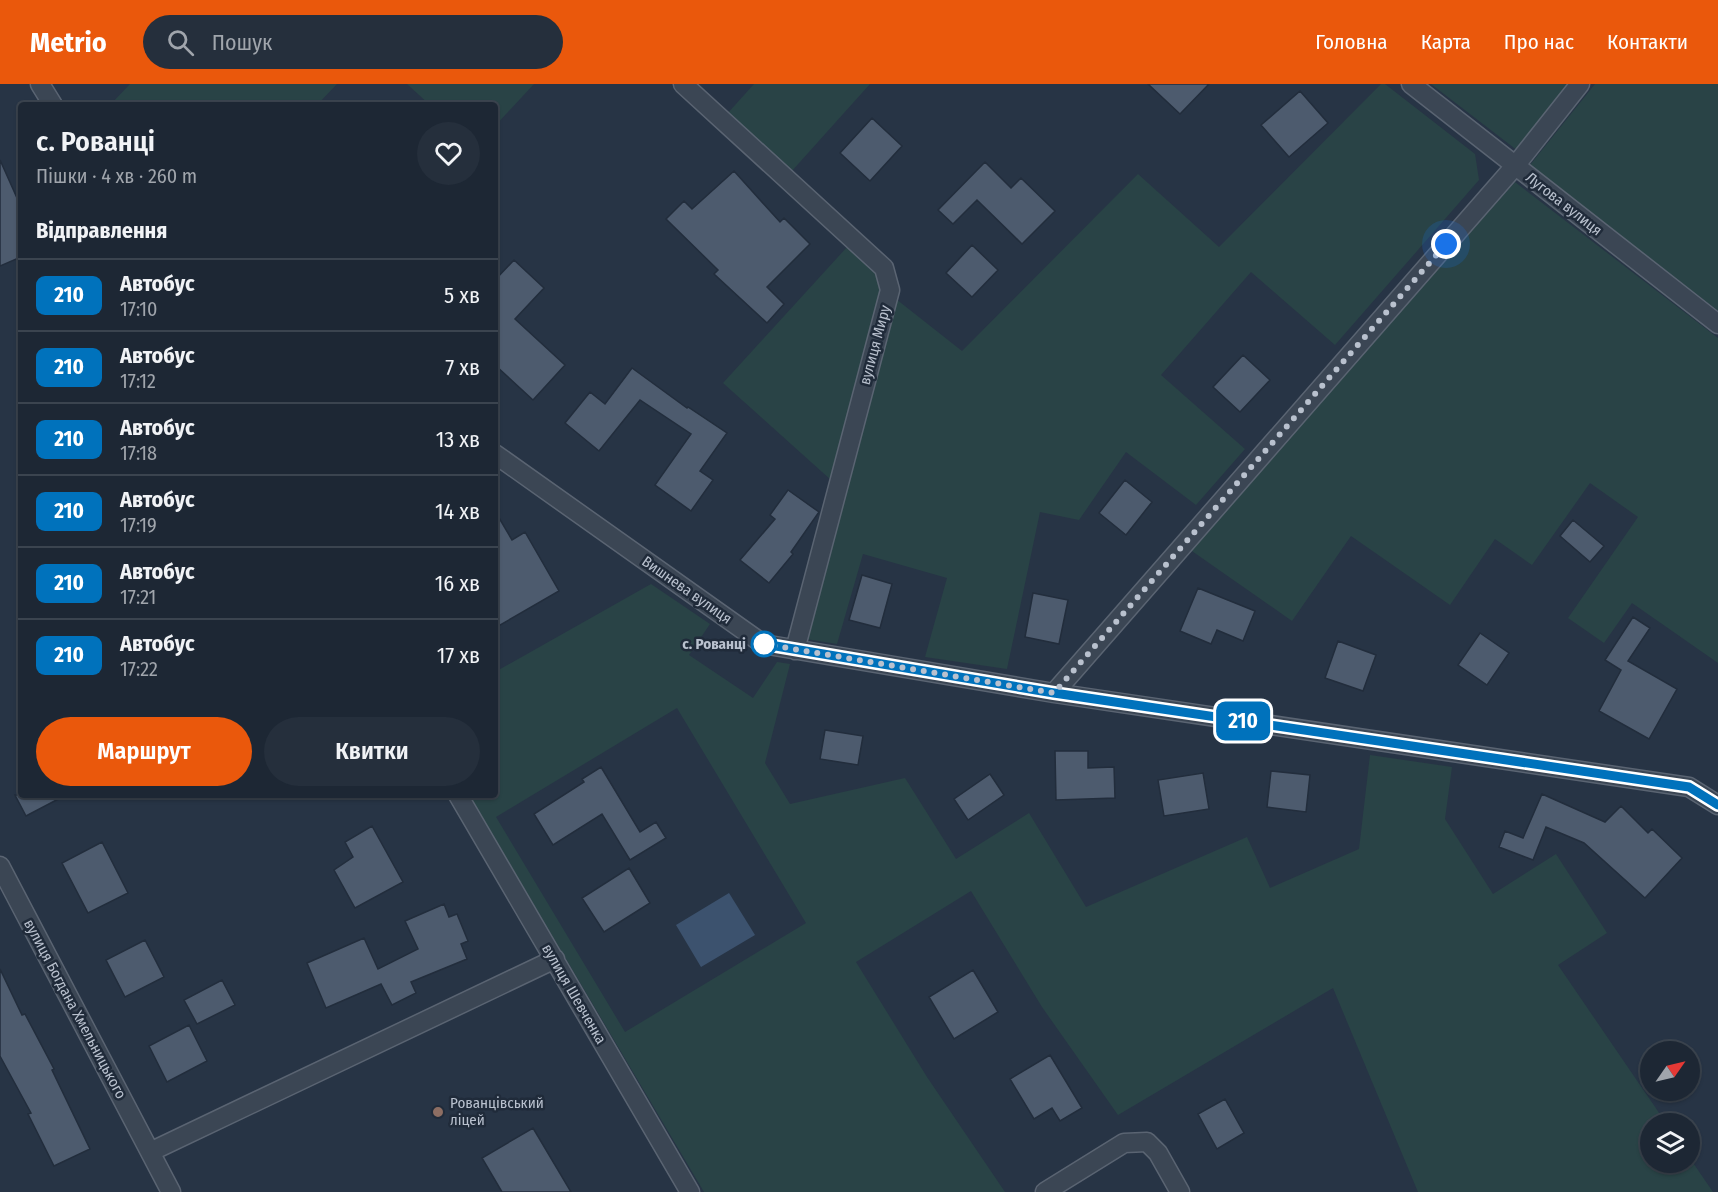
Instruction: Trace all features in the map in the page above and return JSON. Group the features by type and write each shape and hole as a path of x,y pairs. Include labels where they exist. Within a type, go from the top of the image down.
{"street":[{"path":"40,84 51,102"},
{"name":"вулиця Миру","path":"683,84 884,268 890,290 795,650"},
{"name":"Лугова вулиця","path":"1411,84 1718,324"},
{"path":"1054,693 1515,166 1580,84"},
{"name":"Вишнева вулиця","path":"498,456 764,644 1054,693 1689,787 1718,805"},
{"name":"вулиця Шевченка","path":"461,798 690,1192"},
{"name":"вулиця Богдана Хмельницького","path":"0,866 171,1192"},
{"path":"150,1152 555,959"},
{"path":"1045,1192 1124,1143 1137,1141 1148,1142 1158,1154 1180,1192"}],"green space":[{"path":"130,84 337,84 320,102 113,102"},
{"path":"407,84 534,84 498,123 498,102 427,102"},
{"path":"754,84 870,84 791,172 727,114"},
{"path":"1381,84 1385,84 1475,154 1479,180 1335,345 1251,272 1161,375 1245,449 1196,505 1126,452 1079,520 1040,512 1007,669 925,657 947,578 863,554 837,644 806,639 896,299 962,351 1138,174 1219,247"},
{"path":"1431,84 1569,84 1518,151"},
{"path":"1595,84 1718,84 1718,311 1530,165"},
{"path":"1515,182 1718,338 1718,663 1632,603 1604,643 1568,618 1638,517 1590,483 1532,565 1495,539 1450,605 1351,536 1292,621 1189,549"},
{"path":"848,246 877,272 881,290 831,480 723,383"},
{"path":"651,584 710,624 689,655 753,698 777,662 790,664 765,763 790,804 905,778 956,859 1029,813 1086,907 1247,837 1270,888 1359,849 1370,755 1452,767 1445,819 1493,894 1556,854 1607,933 1558,965 1640,1085 1640,1101 1651,1101 1659,1113 1640,1113 1640,1173 1700,1173 1713,1192 1418,1192 1333,988 1118,1115 1042,1007 971,891 856,962 927,1077 1005,1192 704,1192 471,798 498,798 498,670","holes":["677,708 806,923 625,1032 496,817"]}],"water":[{"path":"729,893 755,935 701,967 676,925"}],"building":[{"path":"1148,84 1209,84 1180,114"},
{"path":"1300,91 1328,123 1289,157 1261,125"},
{"path":"872,118 902,146 870,181 840,153"},
{"path":"0,160 18,200 18,258 0,266"},
{"path":"985,162 1011,188 1021,178 1055,211 1022,244 977,200 953,224 938,210"},
{"path":"734,171 780,222 784,218 810,244 767,287 784,304 767,323 714,274 718,270 666,219 684,201 692,209"},
{"path":"972,245 998,270 972,297 946,273"},
{"path":"514,260 544,288 515,319 565,365 533,400 498,368 498,277"},
{"path":"1243,355 1270,380 1240,412 1213,387"},
{"path":"632,368 687,408 727,433 700,471 713,480 691,511 655,485 691,434 640,400 599,451 565,423 590,392 605,404"},
{"path":"1125,480 1152,502 1126,535 1099,513"},
{"path":"788,490 819,512 791,552 793,554 769,583 740,560 775,519 770,515"},
{"path":"498,516 512,540 525,532 559,591 498,626"},
{"path":"1573,520 1604,546 1590,562 1560,536"},
{"path":"862,575 892,584 880,628 849,620"},
{"path":"1198,588 1255,611 1243,641 1217,630 1211,644 1180,631"},
{"path":"1033,593 1068,600 1059,644 1025,637"},
{"path":"1633,617 1650,628 1628,661 1677,689 1649,739 1599,711 1621,670 1605,660"},
{"path":"1480,633 1509,653 1487,685 1458,665"},
{"path":"1338,641 1376,655 1363,691 1325,678"},
{"path":"825,730 863,736 858,765 820,759"},
{"path":"1055,751 1088,751 1088,768 1114,767 1115,798 1056,800"},
{"path":"601,767 640,832 656,822 666,838 630,860 602,814 553,845 534,814 584,782 582,779"},
{"path":"1271,771 1310,775 1306,812 1267,807"},
{"path":"1203,773 1209,809 1164,816 1158,780"},
{"path":"990,774 1004,795 968,820 954,799"},
{"path":"1542,794 1605,822 1621,806 1648,833 1652,829 1682,858 1645,898 1584,843 1546,827 1533,860 1499,847 1505,831 1523,838"},
{"path":"15,795 18,795 18,798 60,798 26,816"},
{"path":"372,826 403,882 355,908 334,870 353,857 345,842"},
{"path":"102,842 128,893 88,913 62,863"},
{"path":"629,868 650,903 604,932 582,898"},
{"path":"444,904 449,917 457,914 468,941 461,944 467,959 411,982 416,993 392,1005 381,984 326,1008 307,963 364,938 378,969 418,949 405,921"},
{"path":"145,940 164,977 125,997 106,960"},
{"path":"0,969 22,1015 25,1014 54,1069 52,1070 90,1149 54,1166 28,1114 31,1113 0,1056"},
{"path":"973,970 998,1012 954,1039 929,997"},
{"path":"222,980 235,1005 197,1024 184,1000"},
{"path":"189,1025 207,1061 167,1082 149,1046"},
{"path":"1050,1055 1082,1108 1060,1121 1052,1108 1034,1119 1010,1079"},
{"path":"1225,1099 1244,1133 1217,1149 1198,1114"},
{"path":"533,1128 571,1192 502,1192 482,1158"}],"bus line":[{"name":"210","path":"764,644 1054,693 1689,787 1718,805"}],"place":[{"name":"с. Рованці","path":"764,644"},
{"name":"Рованцівський ліцей","path":"438,1112"}],"route":[{"path":"764,644 1054,693 1446,244"}]}
